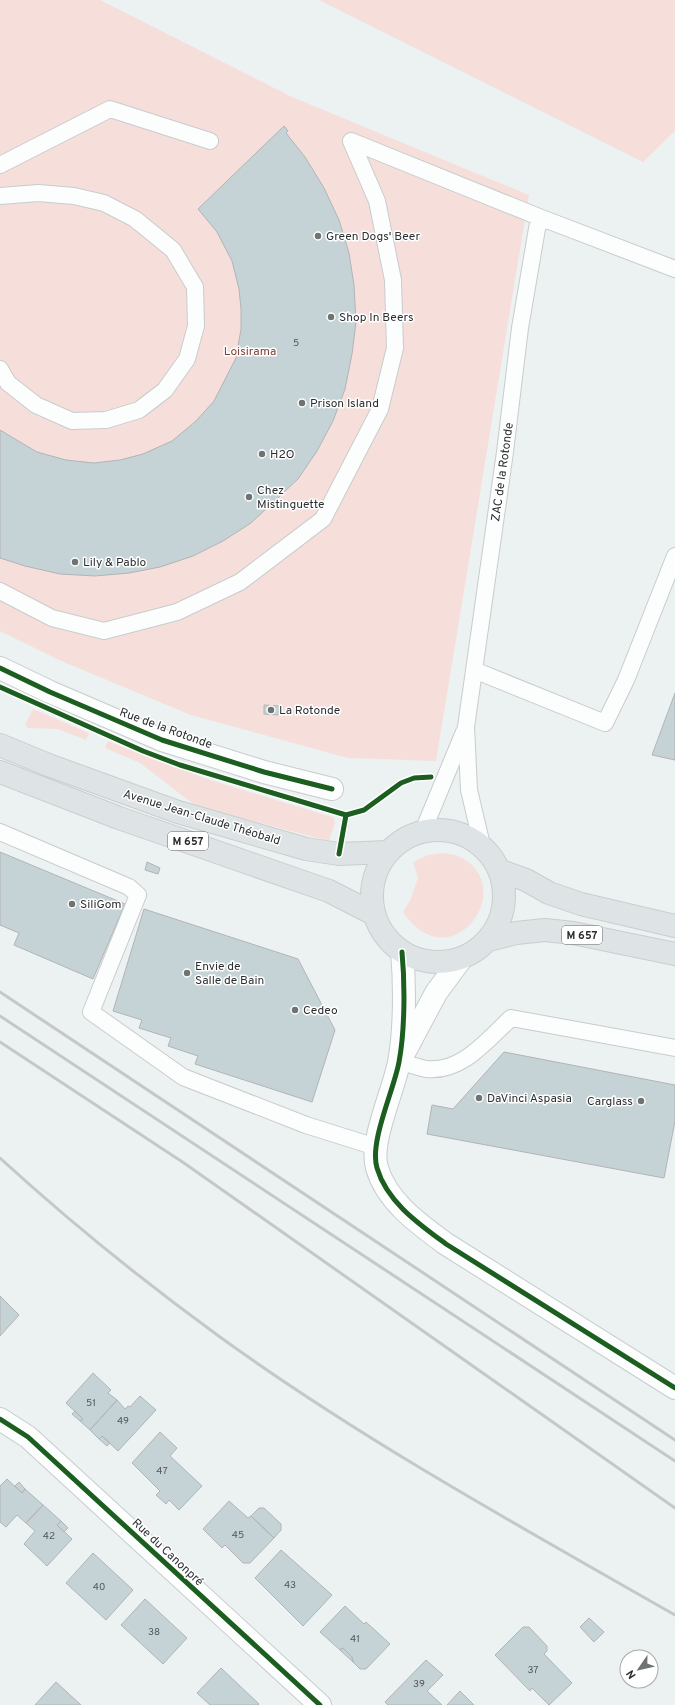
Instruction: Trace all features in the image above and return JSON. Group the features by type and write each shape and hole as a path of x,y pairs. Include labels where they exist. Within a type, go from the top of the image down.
{"main road":[{"name":"Avenue Jean-Claude Théobald","path":"0,745 51,766 178,812 306,849 339,854 388,852"},
{"name":"Avenue Jean-Claude Théobald","path":"0,772 119,818 329,891 374,914"},
{"path":"454,830 482,844 501,871 506,895 502,919 490,940 461,960 430,963 402,952 384,935 374,914 372,892 376,870 388,852 403,839 423,831 454,830"},
{"name":"M 657","path":"501,871 526,880 549,893 581,904 675,926"},
{"name":"M 657","path":"490,940 516,933 545,930 573,933 675,954"}],"street":[{"name":"Rue de la Rotonde","path":"0,668 50,692 162,740 264,772 332,789"},
{"path":"402,952 404,1004 399,1061 376,1147 377,1168 388,1191 402,1209 420,1225 453,1248 675,1388"},
{"path":"399,1061 426,1010 461,960"},
{"name":"Rue du Canonpré","path":"0,1419 28,1437 320,1705"}],"lane":[{"path":"0,165 110,109 210,140"},
{"path":"0,591 52,618 104,631 177,612 240,582 323,518 380,409 395,348 393,280 377,201 351,141 539,217 675,269"},
{"path":"0,196 38,193 74,196 104,203 135,219 173,250 195,287 196,326 187,359 165,390 140,410 106,420 72,421 36,405 8,383 0,369"},
{"name":"ZAC de la Rotonde","path":"482,844 469,790 466,727 505,452 520,328 539,217"},
{"path":"474,670 605,723 626,680 675,556"},
{"name":"ZAC de la Rotonde","path":"423,831 466,727"},
{"path":"0,832 129,887 138,895 91,1012 183,1077 306,1125 376,1147"},
{"path":"399,1061 426,1068 441,1069 453,1066 464,1061 511,1018 675,1048"}],"green space":[{"name":"Loisirama","path":"0,0 100,0 292,97 529,195 436,761 348,758 191,715 59,660 0,631"},
{"path":"319,0 675,0 675,131 643,162"},
{"path":"33,709 89,733 86,740 58,729 28,728 25,725"},
{"path":"108,741 207,779 332,817 334,818 335,823 329,841 196,806 140,763 105,748"},
{"path":"444,853 456,855 462,858 478,872 483,889 481,907 472,923 457,934 440,937 421,931 403,912 410,901 418,878 413,862 428,855"}],"building":[{"path":"284,126 288,131 286,133 305,157 324,188 339,220 349,253 354,285 356,322 352,354 345,389 333,421 317,451 298,479 251,523 223,541 193,556 160,567 129,573 95,576 60,574 25,566 0,558 0,430 37,452 66,460 94,463 120,460 143,454 172,441 196,421 214,401 236,358 241,329 241,309 239,289 232,261 217,232 198,209"},
{"path":"675,693 675,760 652,755"},
{"name":"La Rotonde","path":"264,705 279,706 278,715 264,714"},
{"path":"0,852 125,904 93,979 14,945 19,933 0,925"},
{"path":"147,862 160,868 158,874 145,870"},
{"path":"144,909 298,959 335,1030 312,1102 195,1064 198,1056 168,1046 171,1038 139,1028 142,1020 113,1011"},
{"path":"504,1052 675,1085 675,1121 664,1178 427,1134 432,1105 453,1109"},
{"path":"0,1296 19,1315 0,1336"},
{"path":"93,1373 111,1390 108,1393 117,1400 90,1430 80,1421 83,1419 66,1403"},
{"path":"140,1396 156,1410 118,1451 102,1436 99,1439 90,1430 117,1400 125,1409 128,1406 130,1407"},
{"path":"75,1411 83,1419 80,1421 72,1414"},
{"path":"160,1432 177,1448 170,1456 202,1486 179,1510 169,1500 166,1504 156,1495 160,1491 132,1463"},
{"path":"102,1436 110,1443 107,1446 99,1439"},
{"path":"7,1479 22,1493 25,1489 43,1505 26,1523 17,1515 6,1527 0,1522 0,1486"},
{"path":"19,1482 25,1489 22,1493 15,1486"},
{"path":"229,1501 248,1518 251,1516 274,1538 250,1563 243,1563 225,1545 222,1548 203,1529"},
{"path":"43,1505 61,1521 57,1525 72,1539 47,1566 24,1544 35,1531 26,1523"},
{"path":"259,1508 264,1508 281,1524 281,1530 274,1538 251,1516"},
{"path":"61,1521 68,1528 64,1532 57,1525"},
{"path":"281,1550 332,1595 303,1626 255,1578"},
{"path":"93,1553 133,1590 106,1620 66,1583"},
{"path":"145,1599 187,1638 163,1664 121,1625"},
{"path":"345,1606 364,1624 366,1622 390,1644 366,1669 360,1669 353,1662 352,1657 343,1648 340,1650 320,1632"},
{"path":"589,1618 604,1632 594,1642 580,1627"},
{"path":"523,1627 529,1627 547,1646 547,1651 544,1654 572,1683 549,1705 532,1688 530,1691 495,1655"},
{"path":"343,1648 352,1657 353,1662 340,1650"},
{"path":"426,1660 443,1675 427,1691 442,1705 388,1705 385,1702"},
{"path":"221,1668 259,1704 210,1705 197,1693"},
{"path":"56,1682 81,1705 35,1705"},
{"path":"460,1691 474,1705 447,1705"}],"railway":[{"path":"0,992 675,1440"},
{"path":"0,1016 675,1461"},
{"path":"0,1042 184,1163 675,1508"},
{"path":"0,1158 53,1205 135,1273 220,1337 275,1375 330,1412 444,1482 675,1615"}],"cycle path":[{"path":"0,668 50,692 162,740 264,772 332,789"},
{"path":"0,687 143,751 180,765 346,815"},
{"path":"339,854 346,815 364,810 401,783 414,778 431,777"},
{"path":"402,952 404,1007 401,1049 396,1074 379,1130 375,1157 377,1168 388,1191 405,1211 446,1244 675,1388"},
{"path":"0,1419 28,1437 320,1705"}],"place":[{"name":"Green Dogs' Beer","path":"318,236"},
{"name":"Shop In Beers","path":"331,317"},
{"name":"Prison Island","path":"302,403"},
{"name":"H2O","path":"262,454"},
{"name":"Chez Mistinguette","path":"249,497"},
{"name":"Lily & Pablo","path":"75,562"},
{"name":"La Rotonde","path":"271,710"},
{"name":"SiliGom","path":"72,904"},
{"name":"Envie de Salle de Bain","path":"187,973"},
{"name":"Cedeo","path":"295,1010"},
{"name":"DaVinci Aspasia","path":"479,1098"},
{"name":"Carglass","path":"641,1101"}]}
